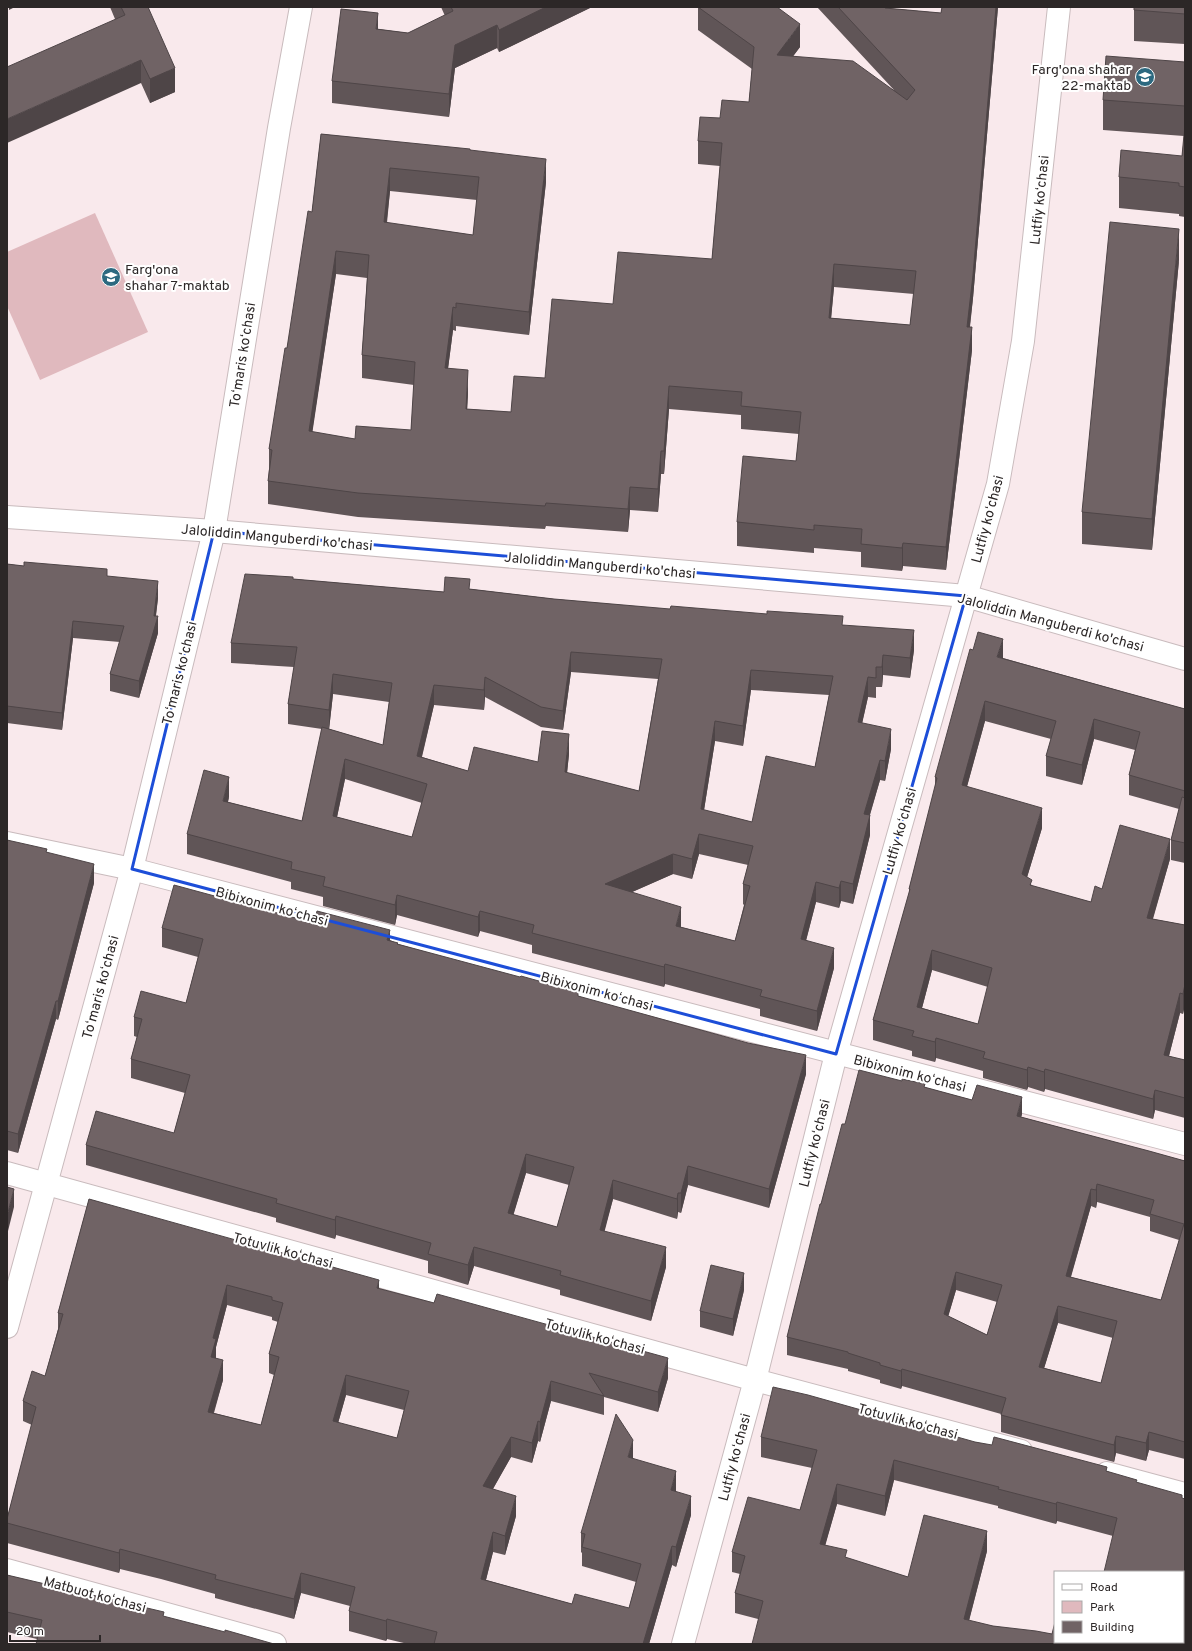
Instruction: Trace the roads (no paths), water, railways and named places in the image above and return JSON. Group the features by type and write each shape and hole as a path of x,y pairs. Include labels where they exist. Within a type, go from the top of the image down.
{"street":[{"name":"Toʻmaris koʻchasi","path":"7,1327 132,869 214,531 279,128 301,7"},
{"name":"Lutfiy koʻchasi","path":"683,1644 755,1380 836,1054 998,484 1023,341 1059,7"},
{"name":"Jaloliddin Manguberdi ko'chasi","path":"7,517 214,531 966,596 1185,659"},
{"name":"Bibixonim koʻchasi","path":"7,843 132,869 1185,1144"},
{"name":"Totuvlik koʻchasi","path":"7,1173 755,1380 1039,1456"},
{"path":"1085,1468 1185,1494"},
{"name":"Matbuot koʻchasi","path":"7,1570 275,1644"}],"place":[{"name":"Farg'ona shahar 22-maktab","path":"1145,77"},
{"name":"Farg'ona shahar 7-maktab","path":"111,277"}]}
